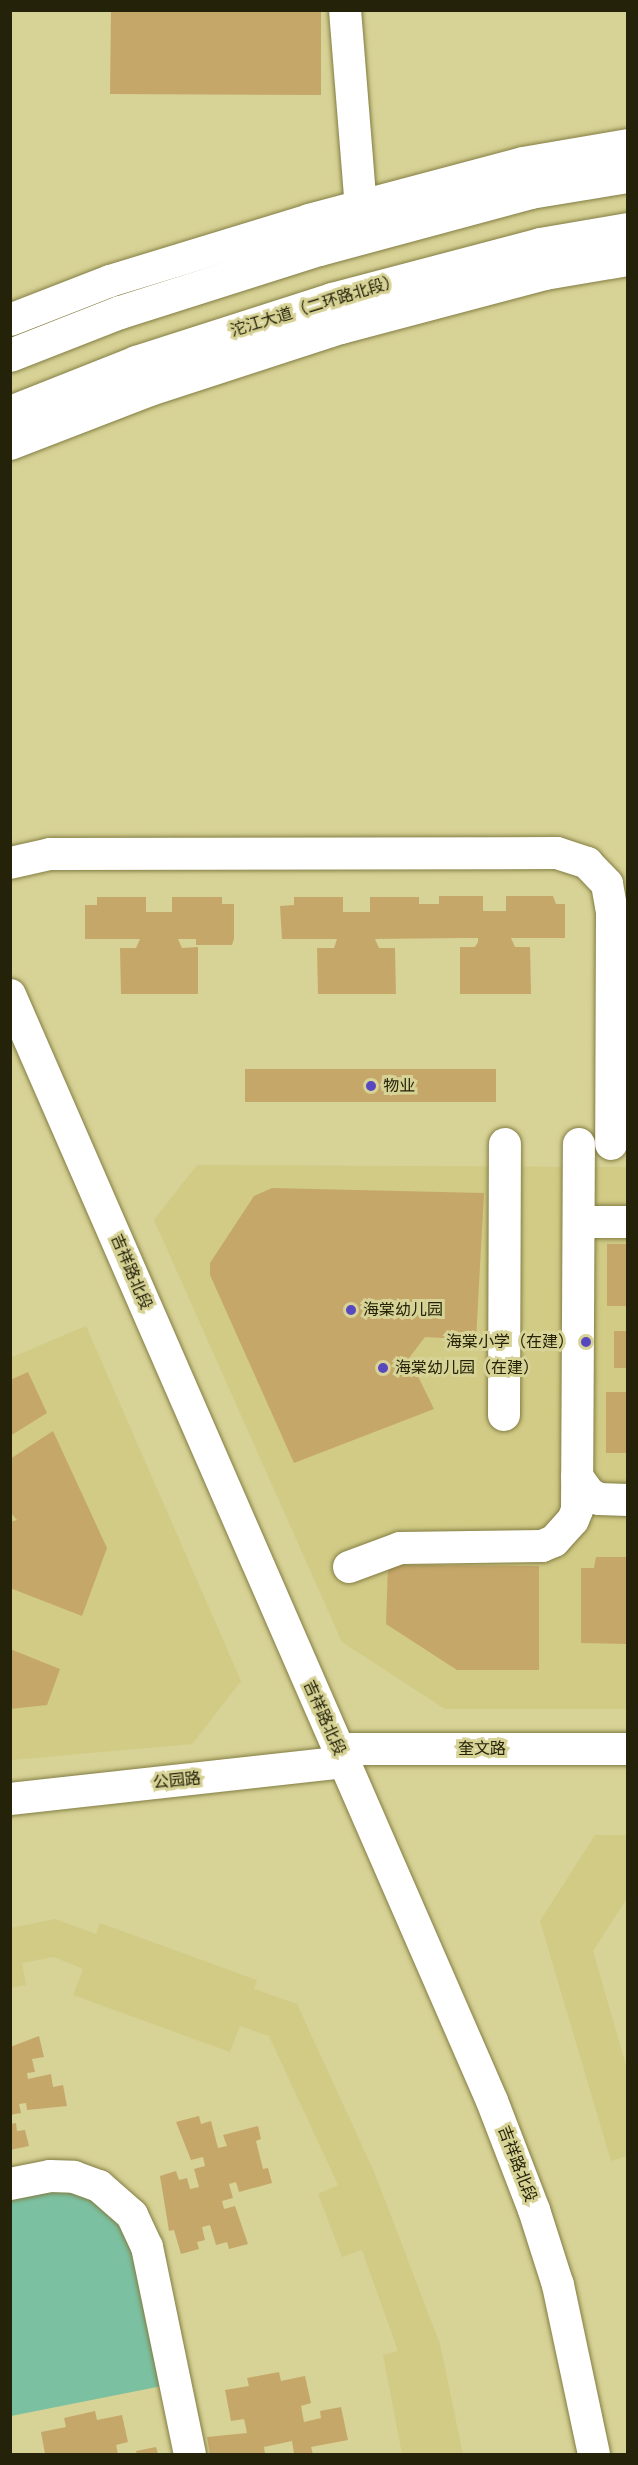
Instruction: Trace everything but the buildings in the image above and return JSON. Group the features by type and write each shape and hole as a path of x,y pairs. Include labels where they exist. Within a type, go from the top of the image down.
{"highway":[{"path":"10,355 120,312 319,249 530,192 627,176"},
{"name":"沱江大道（二环路北段）","path":"10,412 136,362 332,299 540,244 627,229"}],"street":[{"path":"345,10 361,207"},
{"path":"10,320 110,281 361,207 523,163 627,145"},
{"path":"10,444 150,390 341,328 545,274 627,260"},
{"path":"10,863 50,854 557,853 587,862 607,884 612,911 611,1144"},
{"name":"吉祥路北段","path":"12,1001 492,2101 534,2210 558,2285 594,2454"},
{"path":"504,1415 505,1144"},
{"path":"573,1520 577,1510 579,1144"},
{"path":"579,1222 627,1222"},
{"path":"577,1477 590,1494 617,1500"},
{"path":"349,1567 400,1548 542,1546 554,1541 573,1520 591,1505 617,1500"},
{"name":"奎文路","path":"341,1756 627,1749"},
{"name":"公园路","path":"10,1799 341,1756"},
{"path":"10,2184 50,2176 74,2177 99,2186 132,2215 147,2247 190,2454"}],"shaded area":[{"path":"197,1165 627,1167 627,1709 445,1709 342,1642 154,1220"},
{"path":"86,1326 241,1681 192,1744 11,1760 10,1358"},
{"path":"595,1835 627,1835 627,1898 593,1951 627,2069 627,2156 611,2161 540,1921"},
{"path":"55,1919 96,1934 100,1923 257,1980 254,1989 297,2004 375,2174 440,2344 463,2454 402,2454 383,2355 398,2351 362,2250 342,2257 318,2194 338,2185 269,2036 240,2026 230,2052 73,1995 83,1969 54,1957 22,1963 26,1985 11,1988 11,1928"}],"green space":[{"path":"76,2188 125,2221 167,2385 11,2416 11,2194"}],"place":[{"name":"物业","path":"371,1086"},
{"name":"海棠幼儿园","path":"351,1310"},
{"name":"海棠小学（在建）","path":"586,1342"},
{"name":"海棠幼儿园（在建）","path":"383,1368"}]}
